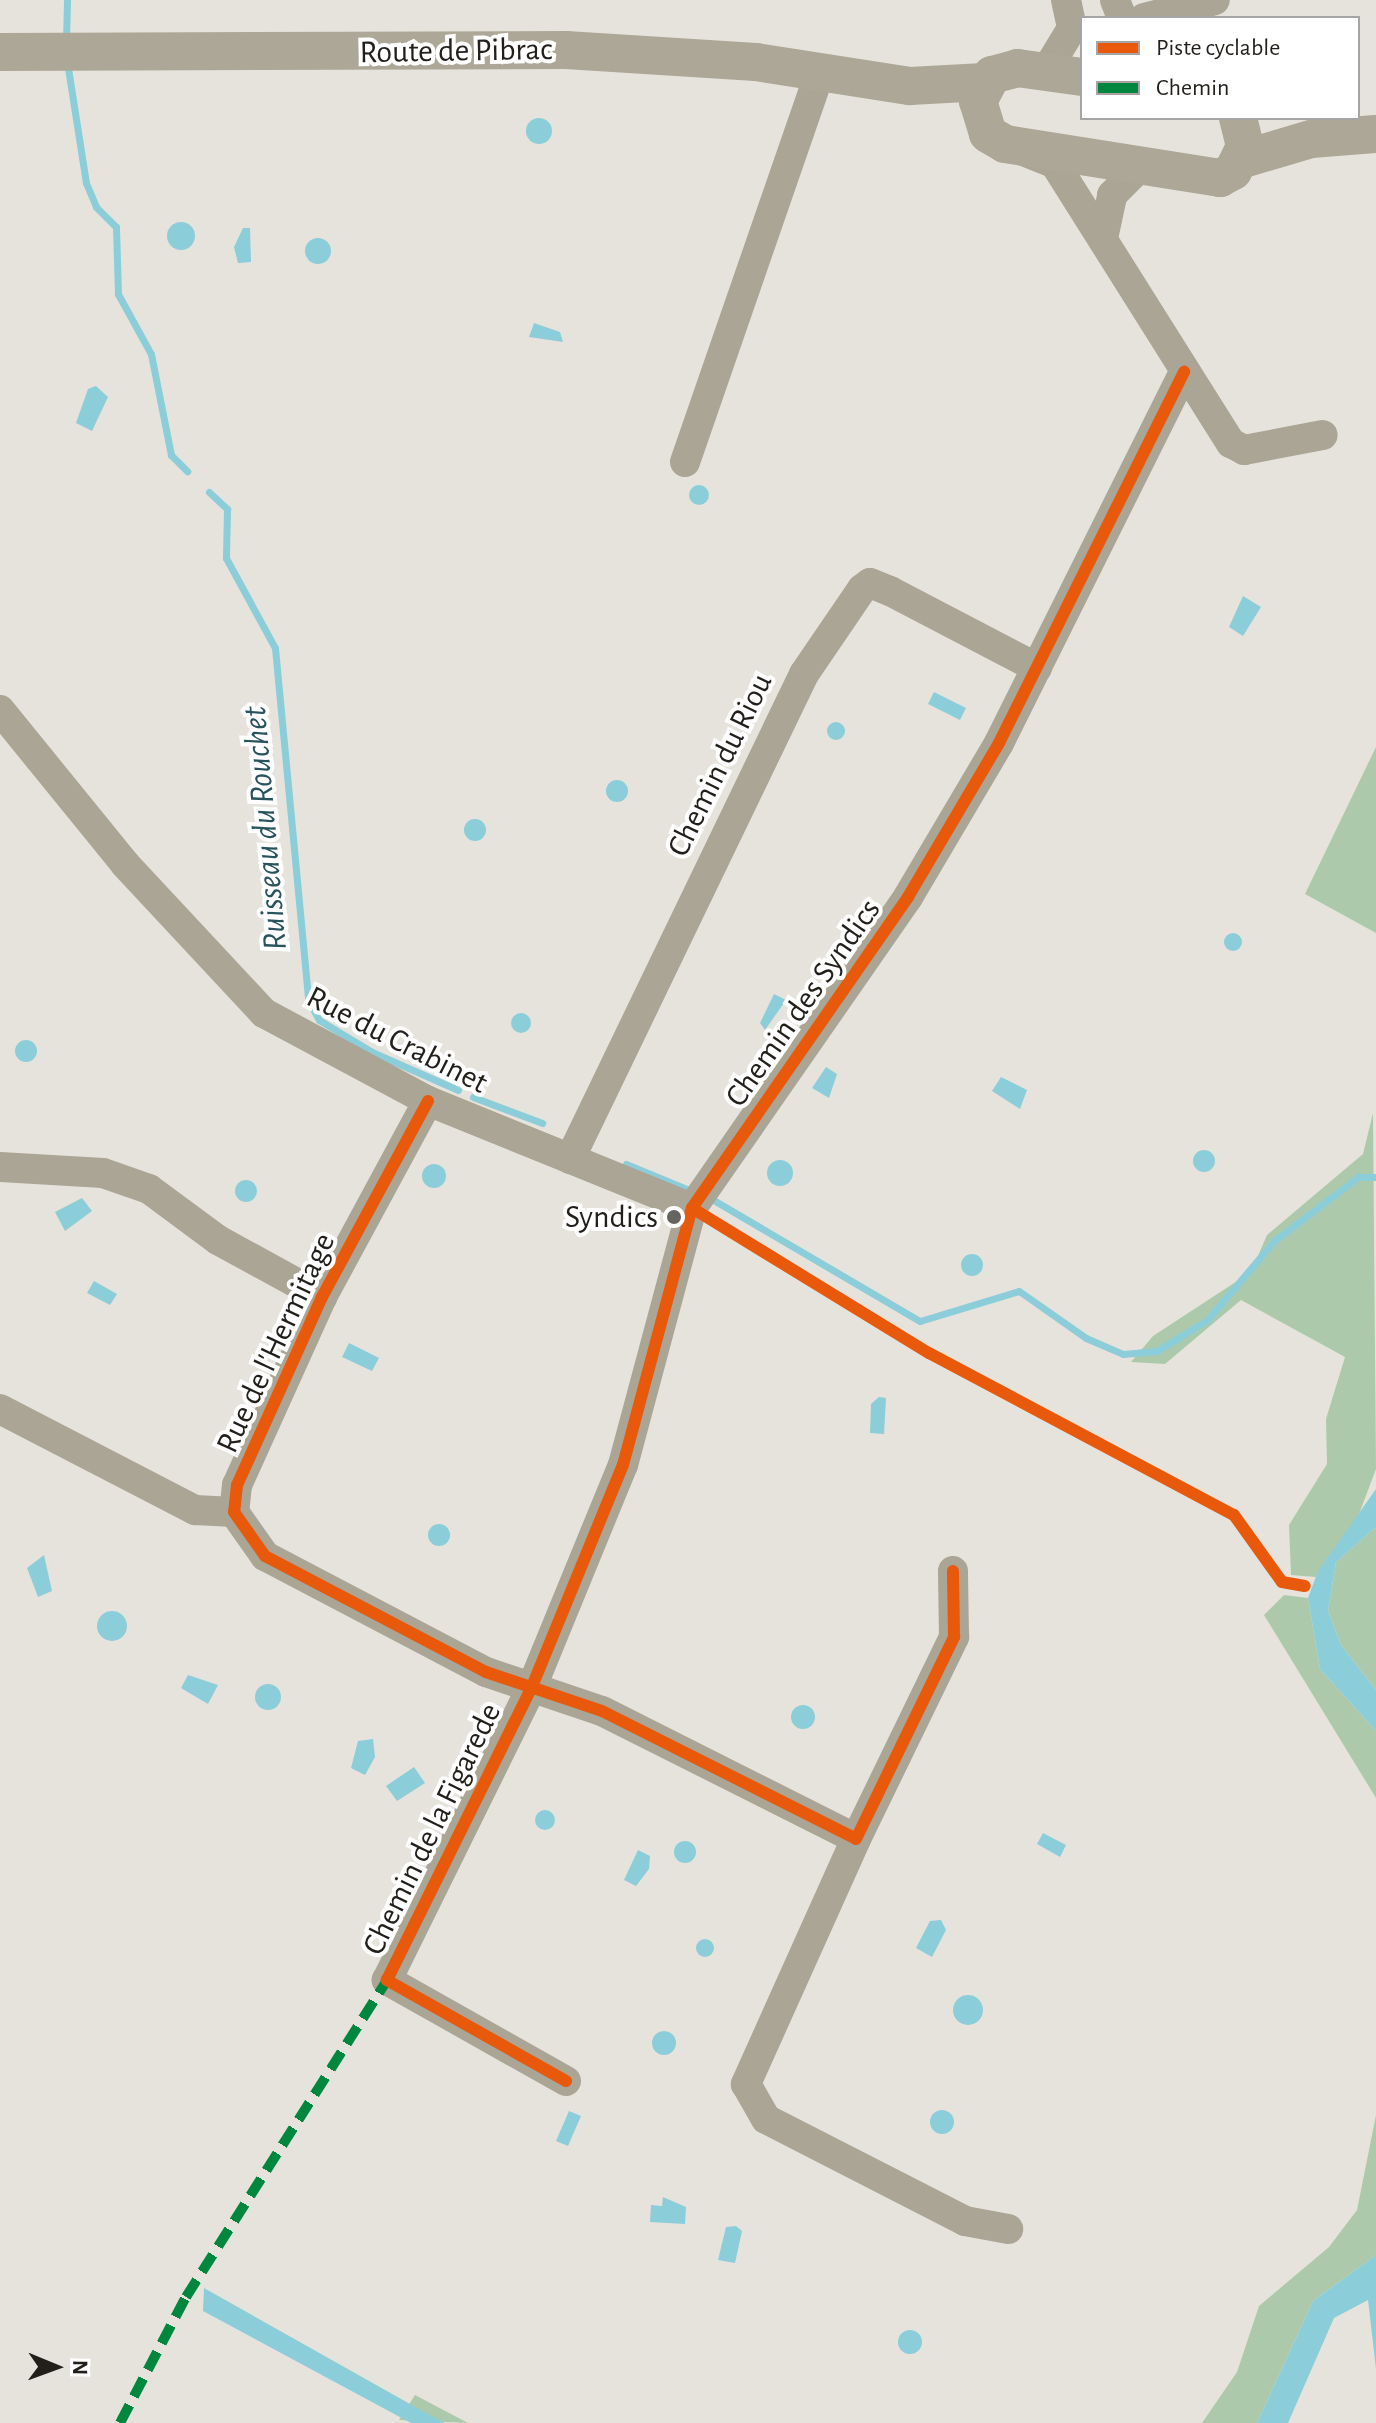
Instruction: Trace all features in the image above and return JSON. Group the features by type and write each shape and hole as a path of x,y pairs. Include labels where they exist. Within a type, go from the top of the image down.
{"main road":[{"name":"Route de Pibrac","path":"0,52 68,55 566,50 821,70 910,86 1140,167 1220,178 1240,160"},
{"path":"990,115 1001,71 1064,74"},
{"path":"1239,120 1245,130 1240,160 1311,139 1376,134"},
{"path":"1245,120 1311,139"}],"street":[{"path":"1064,74 1072,28 1066,0"},
{"path":"1152,16 1215,0"},
{"path":"685,462 821,70"},
{"path":"990,115 1055,164 1104,234 1184,372 1231,443 1244,450 1323,435"},
{"path":"1104,234 1112,195 1140,167"},
{"name":"Chemin des Syndics","path":"531,1689 623,1465 698,1199 908,897 1037,668 1184,372"},
{"name":"Chemin du Riou","path":"570,1159 804,674 862,589 870,583 890,591 1037,668"},
{"name":"Rue du Crabinet","path":"0,710 125,864 264,1013 428,1101 570,1159 698,1199"},
{"name":"Rue de l'Hermitage","path":"234,1512 237,1485 322,1297 428,1101"},
{"path":"0,1167 103,1173 149,1189 218,1240 322,1297"},
{"path":"0,1409 195,1510 234,1512 265,1556 531,1689 602,1711 856,1839"},
{"path":"953,1571 954,1637 856,1839 746,2084 766,2119 965,2221 1008,2229"},
{"name":"Chemin de la Figarede","path":"531,1689 387,1980 566,2081"}],"green space":[{"path":"1376,747 1376,933 1305,894"},
{"path":"1373,1113 1376,1469 1353,1530 1316,1577 1291,1575 1289,1525 1327,1464 1326,1419 1345,1357 1241,1300 1165,1364 1131,1362 1153,1336 1251,1272 1267,1235 1363,1154"},
{"path":"1376,1527 1376,1690 1341,1645 1328,1611 1336,1562"},
{"path":"1284,1595 1308,1598 1320,1669 1376,1731 1376,1798 1264,1615"},
{"path":"1376,2115 1376,2255 1313,2301 1257,2423 1202,2423 1237,2372 1259,2306 1329,2247 1357,2210"},
{"path":"415,2395 468,2423 399,2420"}],"water":[{"path":"539,118 548,122 552,131 548,140 539,144 530,140 526,131 530,122"},
{"path":"181,222 191,226 195,236 191,246 181,250 171,246 167,236 171,226"},
{"path":"243,228 250,228 251,262 238,263 234,247"},
{"path":"318,238 327,242 331,251 327,260 318,264 309,260 305,251 309,242"},
{"path":"534,323 560,332 563,342 529,337"},
{"path":"96,386 108,397 92,431 76,423 88,389"},
{"path":"695,485 703,485 709,495 703,505 695,505 689,499 689,491"},
{"path":"1243,596 1261,607 1243,636 1229,627"},
{"path":"934,692 966,708 960,720 928,704"},
{"path":"836,722 845,731 836,740 827,731"},
{"path":"617,780 628,791 617,802 606,791"},
{"path":"475,819 483,822 486,830 483,838 475,841 467,838 464,830 467,822"},
{"path":"1229,933 1237,933 1242,942 1240,949 1229,951 1224,946 1224,938"},
{"path":"774,994 786,1000 765,1030 760,1023"},
{"path":"521,1013 528,1016 531,1023 528,1030 521,1033 514,1030 511,1023 514,1016"},
{"path":"26,1040 34,1043 37,1051 34,1059 26,1062 18,1059 15,1051 18,1043"},
{"path":"826,1067 837,1074 829,1098 812,1088"},
{"path":"1001,1077 1027,1090 1020,1109 992,1091"},
{"path":"1204,1150 1215,1161 1204,1172 1193,1161"},
{"path":"780,1160 789,1164 793,1173 789,1182 780,1186 771,1182 767,1173 771,1164"},
{"path":"434,1164 442,1168 446,1176 442,1184 434,1188 426,1184 422,1176 426,1168"},
{"path":"246,1180 254,1183 257,1191 254,1199 246,1202 238,1199 235,1191 238,1183"},
{"path":"82,1198 92,1211 65,1231 55,1212"},
{"path":"972,1254 980,1257 983,1265 980,1273 972,1276 964,1273 961,1265 964,1257"},
{"path":"94,1281 117,1294 110,1305 87,1293"},
{"path":"349,1343 379,1358 372,1371 342,1357"},
{"path":"879,1397 886,1398 884,1434 870,1433 871,1404"},
{"path":"1376,1489 1376,1527 1336,1562 1328,1611 1341,1645 1376,1690 1376,1731 1320,1669 1308,1598 1318,1571"},
{"path":"439,1524 447,1527 450,1535 447,1543 439,1546 431,1543 428,1535 431,1527"},
{"path":"44,1555 52,1591 38,1597 27,1568"},
{"path":"112,1611 122,1616 127,1626 122,1636 112,1641 102,1636 97,1626 102,1616"},
{"path":"188,1675 218,1685 208,1704 181,1688"},
{"path":"268,1684 277,1688 281,1697 277,1706 268,1710 259,1706 255,1697 259,1688"},
{"path":"803,1705 814,1712 815,1717 808,1728 803,1729 792,1722 791,1717 798,1706"},
{"path":"373,1739 375,1757 365,1775 351,1768 358,1741"},
{"path":"414,1767 425,1783 397,1801 386,1786"},
{"path":"545,1810 552,1813 555,1820 552,1827 545,1830 538,1827 535,1820 538,1813"},
{"path":"1043,1833 1066,1845 1060,1857 1037,1844"},
{"path":"685,1841 693,1844 696,1852 693,1860 685,1863 677,1860 674,1852 677,1844"},
{"path":"638,1850 650,1856 649,1869 636,1886 624,1880"},
{"path":"941,1920 946,1930 932,1957 916,1948 930,1921"},
{"path":"705,1939 714,1948 705,1957 696,1948"},
{"path":"968,1995 974,1996 982,2004 982,2016 974,2024 968,2025 962,2024 954,2016 953,2010 954,2004 962,1996"},
{"path":"664,2031 672,2035 676,2043 672,2051 664,2055 656,2051 652,2043 656,2035"},
{"path":"937,2110 947,2110 954,2117 954,2127 947,2134 937,2134 930,2127 930,2117"},
{"path":"569,2111 581,2116 568,2146 556,2141"},
{"path":"663,2197 686,2207 685,2224 650,2222 651,2205 662,2206"},
{"path":"736,2226 742,2231 735,2263 718,2260 726,2227"},
{"path":"1376,2255 1376,2369 1368,2300 1334,2318 1288,2423 1257,2423 1313,2301"},
{"path":"204,2288 445,2423 411,2423 203,2311"},
{"path":"910,2330 919,2333 922,2342 919,2351 910,2354 901,2351 898,2342 901,2333"}],"waterway":[{"name":"Ruisseau du Rouchet","path":"66,42 67,0"},
{"name":"Ruisseau du Rouchet","path":"68,68 86,183 96,207 116,227 118,294 151,354 171,455 187,471"},
{"name":"Ruisseau du Rouchet","path":"209,492 227,509 226,558 275,648 308,1000 319,1020 372,1052 458,1090"},
{"name":"Ruisseau du Rouchet","path":"473,1097 542,1123"},
{"name":"Ruisseau du Rouchet","path":"626,1164 694,1192"},
{"name":"Ruisseau du Rouchet","path":"710,1198 920,1321 1019,1291 1086,1338 1123,1354 1157,1351 1207,1320 1274,1241 1358,1177 1376,1177"}],"marked path":[{"path":"120,2423 186,2297 387,1980"}],"cycle path":[{"path":"566,2081 387,1980 531,1689 623,1465 692,1208 908,897 999,743 1184,372"},
{"path":"428,1101 322,1297 237,1485 234,1512 265,1556 486,1672 602,1711 856,1839 954,1637 953,1571"},
{"path":"692,1208 929,1353 1234,1515 1282,1582 1305,1586"}],"place":[{"name":"Syndics","path":"674,1217"}]}
